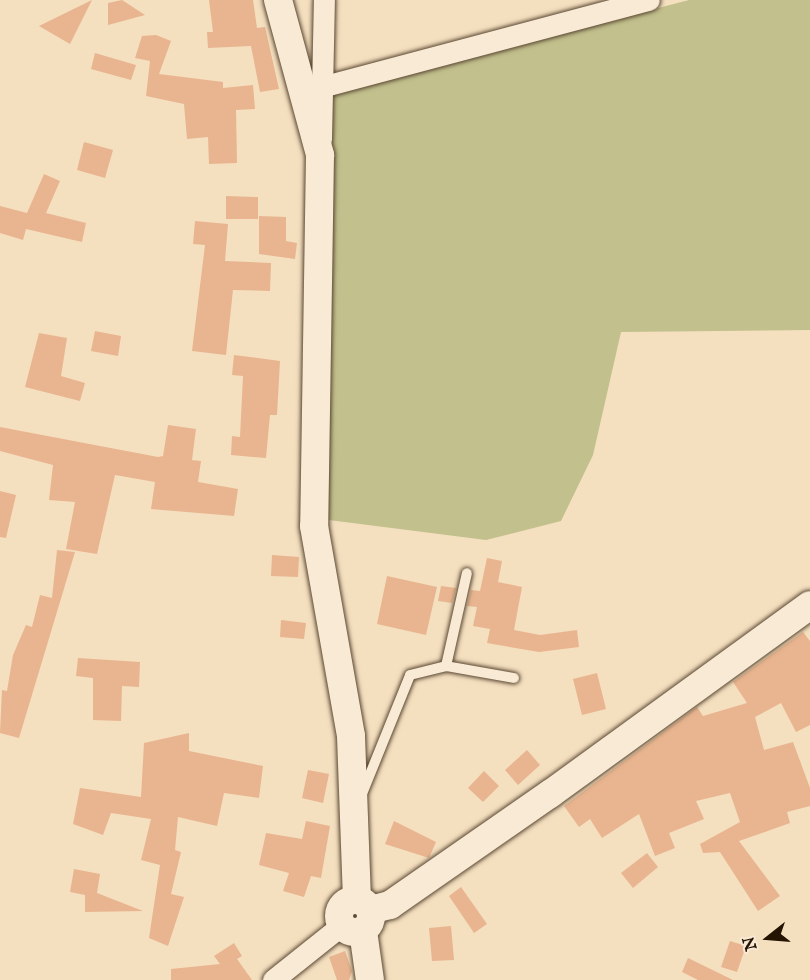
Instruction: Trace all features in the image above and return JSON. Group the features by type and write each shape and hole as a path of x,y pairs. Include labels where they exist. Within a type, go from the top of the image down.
{"street":[{"path":"278,0 320,155"},
{"path":"324,0 325,86 320,155 314,526 351,736 358,917 370,980"},
{"path":"325,86 649,0"},
{"path":"273,980 291,972 358,917 390,905 550,794 810,604"}],"lane":[{"path":"446,666 467,573"},
{"path":"355,811 410,675 446,666 514,678"}],"shaded area":[{"path":"689,0 810,0 810,330 621,332 593,455 561,521 486,540 321,519 332,93"}],"building":[{"path":"92,0 70,44 39,26"},
{"path":"122,0 145,15 108,25 108,3"},
{"path":"209,0 253,0 257,28 265,27 279,89 260,92 251,46 208,48 207,32 213,32"},
{"path":"156,35 171,41 159,74 223,82 223,88 253,85 255,109 236,110 237,163 209,164 208,137 187,139 184,104 146,96 150,61 135,58 142,36"},
{"path":"95,53 136,65 131,80 91,69"},
{"path":"84,142 113,150 105,178 77,170"},
{"path":"44,174 60,181 46,213 86,223 82,242 26,229 23,240 0,233 0,206 27,213"},
{"path":"226,196 258,197 258,219 226,219"},
{"path":"259,216 286,217 286,241 297,243 295,259 259,254"},
{"path":"195,221 228,224 225,261 271,263 270,291 233,290 226,355 192,351 205,245 193,244"},
{"path":"95,331 121,336 118,356 91,351"},
{"path":"39,333 67,338 61,376 85,383 80,401 25,387"},
{"path":"234,355 280,361 277,415 270,415 266,458 231,455 232,436 240,437 243,376 232,375"},
{"path":"168,425 196,429 192,460 201,461 198,482 238,489 234,516 151,509 155,482 115,475 97,554 66,549 75,502 49,500 53,465 0,451 0,427 158,457 163,456"},
{"path":"0,491 16,495 6,538 0,537"},
{"path":"57,550 75,552 19,738 0,733 2,690 7,691 13,655 26,625 32,627 40,595 52,598"},
{"path":"272,555 299,557 298,577 271,576"},
{"path":"487,558 502,561 498,582 522,587 514,630 540,635 577,630 579,647 539,652 487,643 490,629 473,626 477,607 467,606 471,590 480,591"},
{"path":"387,576 437,587 426,635 377,624"},
{"path":"441,586 456,588 452,603 438,601"},
{"path":"281,620 306,623 304,639 280,637"},
{"path":"803,632 810,641 810,725 796,732 781,703 755,717 764,750 793,742 810,788 810,806 787,812 790,823 739,841 780,896 758,911 720,852 703,853 700,844 740,822 730,793 696,801 704,819 669,833 675,848 655,856 639,814 602,838 590,819 579,827 564,806 697,707 703,716 747,703 733,682"},
{"path":"78,658 140,662 139,687 122,686 121,721 93,720 93,678 76,676"},
{"path":"597,673 606,709 582,715 573,679"},
{"path":"189,733 189,751 263,766 259,798 224,793 217,826 178,817 175,850 181,852 171,894 184,897 168,946 149,938 160,865 141,860 151,819 111,813 103,835 73,824 80,788 141,797 144,743"},
{"path":"527,750 540,765 518,785 505,770"},
{"path":"308,770 329,774 323,803 302,798"},
{"path":"484,771 499,786 483,802 468,788"},
{"path":"306,821 330,826 321,878 311,876 304,897 283,891 289,873 259,865 266,833 302,839"},
{"path":"394,821 436,842 429,858 385,844"},
{"path":"647,853 658,867 633,888 621,873"},
{"path":"74,869 100,874 97,893 143,911 85,912 85,895 70,892"},
{"path":"461,887 487,924 474,933 449,896"},
{"path":"451,926 454,960 432,961 429,928"},
{"path":"730,941 746,946 737,972 721,967"},
{"path":"234,943 242,956 237,959 252,980 171,980 171,969 220,964 214,956"},
{"path":"345,951 352,971 349,980 337,980 329,957"},
{"path":"688,958 733,980 698,980 682,972"}]}
